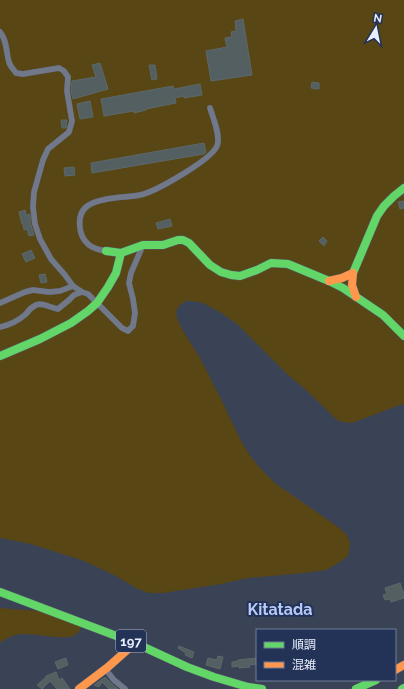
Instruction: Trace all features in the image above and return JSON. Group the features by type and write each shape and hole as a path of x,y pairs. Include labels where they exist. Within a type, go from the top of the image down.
{"main road":[{"path":"356,298 351,282 353,272 377,216 384,206 404,188"},
{"path":"106,251 121,253 143,245 163,245 178,240 183,240 189,243 210,265 221,272 231,275 240,276 271,263 288,264 343,288 383,315 404,336"},
{"path":"0,356 40,339 71,323 97,304 116,273 121,253"},
{"path":"329,281 340,280 353,272"},
{"name":"197","path":"0,592 135,643 187,667 214,677 248,688 262,689"},
{"path":"79,689 122,657 135,643"},
{"path":"356,689 374,681"}],"street":[{"path":"0,32 6,43 10,64 16,73 23,74 59,68 64,71 68,77 68,91 72,121 69,132 48,150 43,160 34,192 33,207 35,224 40,239 51,260 73,286 88,294 122,328 128,331 134,326 135,313 129,283 131,273 143,245"},
{"path":"106,251 96,250 83,239 80,230 82,212 88,205 99,201 141,195 153,191 198,164 214,152 217,146 218,138 216,125 210,108"},
{"path":"0,302 24,292 34,290 49,292 60,291 73,286"},
{"path":"0,327 7,326 18,321 36,305 44,304 58,309 74,295 82,292"},
{"path":"106,670 114,680 125,689"}],"shaded area":[{"path":"0,0 404,0 404,404 352,423 337,420 287,374 237,324 220,312 203,303 186,301 179,306 176,312 182,329 200,358 240,439 251,457 276,484 338,527 347,535 350,543 349,552 347,557 340,562 326,570 248,578 221,584 163,593 149,593 138,589 114,575 84,561 31,544 0,538"},
{"path":"0,608 64,613 81,627 75,635 71,637 20,634 5,639 0,643"}],"building":[{"path":"243,19 252,75 211,81 206,51 227,47 225,38 232,37 231,32 236,31 235,21"},
{"path":"100,63 108,89 73,99 71,91 72,81 96,77 92,65"},
{"path":"149,65 155,65 157,79 152,80"},
{"path":"312,82 319,83 319,89 311,88"},
{"path":"200,84 202,95 175,98 176,103 134,113 134,111 104,116 101,99 173,86 174,89"},
{"path":"90,101 93,117 80,119 77,104"},
{"path":"61,120 67,120 66,128 62,128"},
{"path":"204,143 206,152 204,154 92,173 91,163"},
{"path":"74,167 75,175 65,176 64,168"},
{"path":"404,201 404,208 400,209 398,202"},
{"path":"25,210 26,215 30,214 34,235 29,236 27,229 24,230 19,212"},
{"path":"170,219 172,226 158,229 156,223"},
{"path":"323,237 327,241 324,246 319,241"},
{"path":"31,250 35,258 26,262 22,254"},
{"path":"45,274 47,282 41,283 39,275"},
{"path":"400,583 404,592 404,598 391,602 390,599 385,600 383,595 387,594 385,588"},
{"path":"179,646 194,652 192,658 185,655 186,653 178,648"},
{"path":"218,656 223,657 220,669 206,665 208,658 217,660"},
{"path":"66,658 68,665 58,669 55,662"},
{"path":"256,658 256,664 249,665 250,667 232,667 232,662"},
{"path":"56,672 59,680 62,678 70,689 57,689 50,681 42,689 37,685 46,676"},
{"path":"105,677 118,689 109,689 102,682 99,687 94,685"}],"traffic: fast":[{"path":"353,273 377,216 384,206 404,188"},
{"path":"106,251 121,253 143,245 163,245 178,240 183,240 189,243 210,265 221,272 231,275 240,276 271,263 288,264 343,288 383,315 404,336"},
{"path":"0,356 40,339 71,323 88,311 97,303 116,273 121,253"},
{"path":"0,592 135,643 187,667 214,677 248,687 262,689"},
{"path":"356,689 374,681"}],"traffic: slow":[{"path":"329,281 342,278 353,273 352,285 356,297"},
{"path":"79,689 108,667 135,643"},
{"path":"396,669 404,665"}],"district":[{"name":"Kitatada","path":"280,609"}]}
